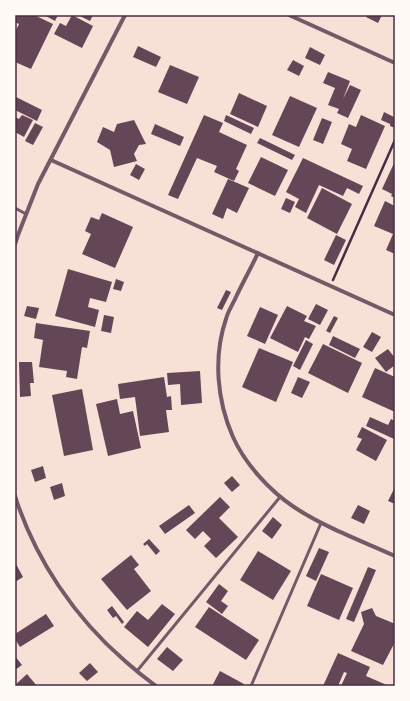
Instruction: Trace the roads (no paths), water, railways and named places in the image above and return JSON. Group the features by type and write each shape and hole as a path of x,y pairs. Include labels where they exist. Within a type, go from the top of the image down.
{"street":[{"path":"15,244 38,184 125,15"},
{"path":"289,15 395,63"},
{"path":"51,160 395,315"},
{"path":"258,253 226,318 219,352 218,370 222,405 234,438 256,473 280,497 321,523 395,556"},
{"path":"15,496 37,549 62,590 91,627 113,650 156,686"}],"lane":[{"path":"15,208 26,214"},
{"path":"137,671 280,497"},
{"path":"251,686 321,523"}]}
